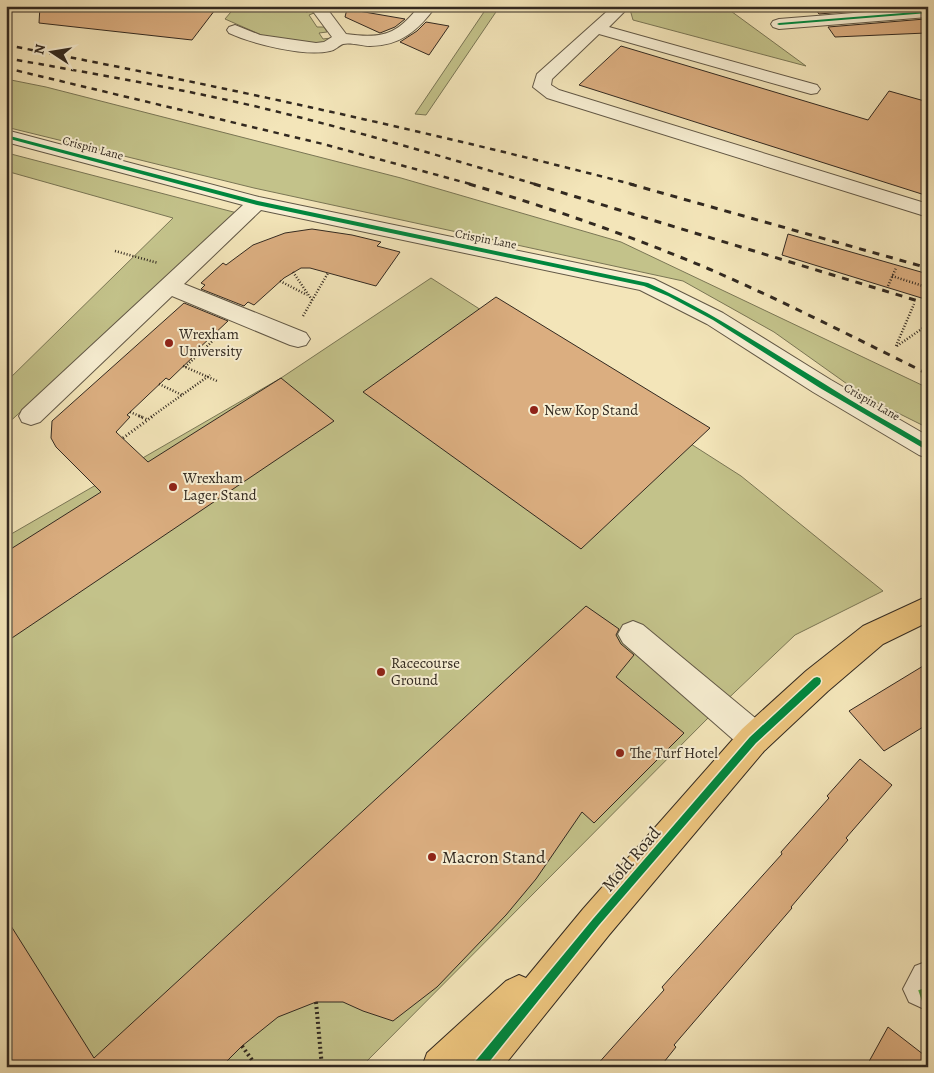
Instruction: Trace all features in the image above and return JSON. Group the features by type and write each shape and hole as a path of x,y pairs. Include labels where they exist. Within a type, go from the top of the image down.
{"main road":[{"name":"Mold Road","path":"478,1067 596,922 755,738 817,681 873,635 928,608"},
{"name":"Mold Road","path":"441,1067 596,922"}],"street":[{"path":"317,6 341,38 378,48 400,35 417,20 428,6"},
{"path":"622,6 543,78 542,87 544,90 928,211"},
{"path":"779,24 928,12"},
{"path":"598,28 811,88"},
{"path":"235,30 256,39 316,48 328,47 341,38"},
{"name":"Crispin Lane","path":"6,136 257,203 646,284 683,300 736,330 822,386 928,448"},
{"path":"31,416 257,203"},
{"path":"177,279 240,315 295,337"},
{"path":"633,634 755,738"}],"path":[{"path":"115,251 177,279"},
{"path":"888,286 896,268"},
{"path":"293,272 312,300"},
{"path":"295,337 312,300 328,273"},
{"path":"892,276 921,291 896,346 923,328 928,330"},
{"path":"280,281 308,295"},
{"path":"218,381 184,367 240,315"},
{"path":"123,438 209,376"},
{"path":"159,384 182,395"},
{"path":"130,412 148,420"},
{"path":"316,1002 322,1067"},
{"path":"242,1046 257,1067"}],"shaded area":[{"path":"236,6 300,6 306,12 311,11 314,13 309,15 317,27 324,27 327,32 319,33 323,39 331,38 322,45 266,37 225,19"},
{"path":"488,6 500,6 426,115 415,114"},
{"path":"629,6 724,6 806,66 633,20"},
{"path":"6,79 46,87 401,178 621,242 928,388 928,428 864,396 774,332 683,281 254,188 6,127"},
{"path":"6,154 241,214 6,425 6,382 173,218 6,171"},
{"name":"Racecourse Ground","path":"431,278 741,476 883,591 795,635 716,710 361,1067 6,1067 6,537 281,378"}],"building":[{"path":"40,6 218,6 192,40 39,23"},
{"path":"813,6 914,6 819,14"},
{"path":"347,9 405,19 395,27 380,33 345,17"},
{"path":"925,19 926,33 835,37 828,27"},
{"path":"426,22 449,26 429,55 400,42 417,31"},
{"path":"621,46 868,120 889,91 928,102 928,196 579,85"},
{"path":"312,229 352,235 381,242 377,246 400,252 376,286 310,268 301,268 284,278 254,305 248,302 244,306 201,289 205,285 201,283 223,263 226,265 253,245 285,233"},
{"path":"788,234 928,274 928,300 782,255"},
{"name":"New Kop Stand","path":"496,297 710,428 581,549 363,392"},
{"name":"Wrexham Lager Stand","path":"184,303 228,321 169,380 166,378 127,415 130,417 116,432 148,462 281,378 334,421 6,642 6,552 101,492 56,447 51,438 52,421"},
{"name":"Macron Stand","path":"586,606 619,629 616,635 621,644 634,655 616,677 684,733 594,823 582,812 536,879 506,915 437,987 393,1021 343,1002 316,1002 278,1017 242,1046 221,1067 6,1067 6,918 94,1058"},
{"path":"928,663 928,724 884,751 849,711"},
{"path":"860,759 892,785 846,838 848,840 792,908 674,1045 676,1047 660,1067 595,1067 664,990 662,987 782,854 781,852 829,798 827,796"},
{"path":"888,1027 928,1058 928,1067 866,1067"}],"railway":[{"path":"6,45 322,110 479,146 635,185"},
{"path":"6,58 161,86 254,106 361,134 538,185"},
{"path":"6,68 323,144 474,185"},
{"path":"469,184 590,223 709,269 792,307 928,374"},
{"path":"534,184 928,304"},
{"path":"630,184 928,268"}],"marked path":[{"path":"922,989 928,1006"}],"cycle path":[{"path":"779,24 928,12"},
{"path":"6,136 257,203 646,284 715,319 822,386 928,448"},
{"path":"478,1067 596,922 753,740 817,681"}],"place":[{"name":"Wrexham University","path":"169,343"},
{"name":"New Kop Stand","path":"534,410"},
{"name":"Wrexham Lager Stand","path":"173,487"},
{"name":"Racecourse Ground","path":"381,672"},
{"name":"The Turf Hotel","path":"620,753"},
{"name":"Macron Stand","path":"432,857"}]}
